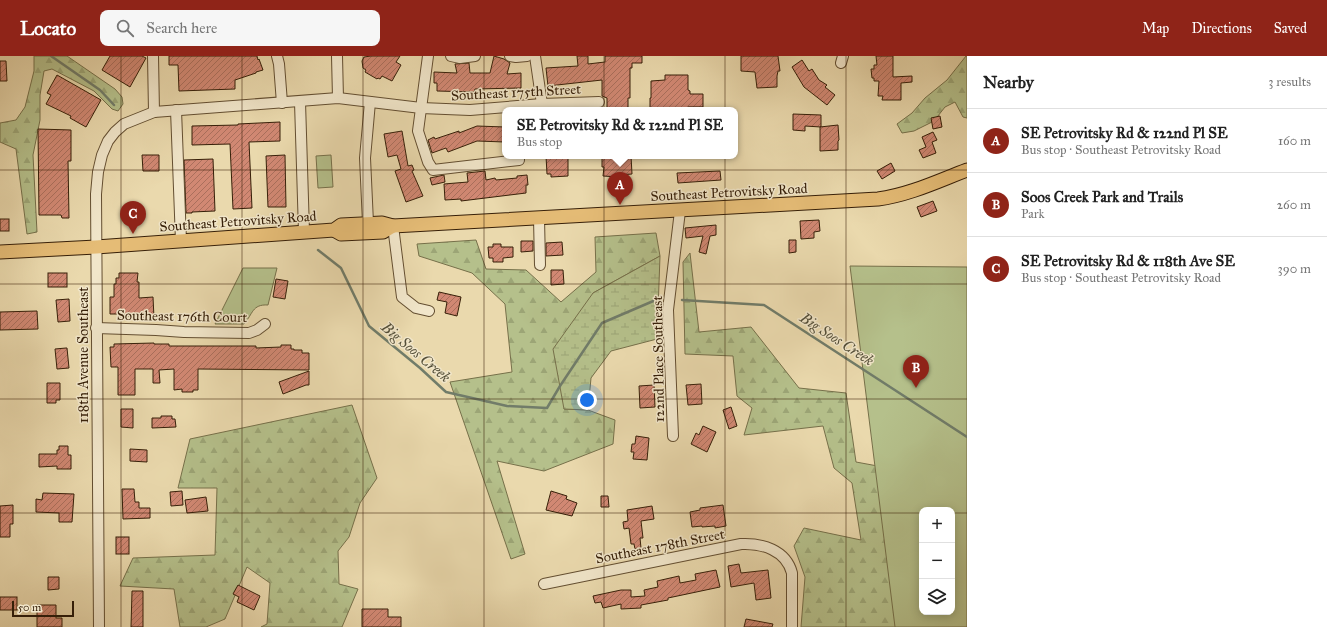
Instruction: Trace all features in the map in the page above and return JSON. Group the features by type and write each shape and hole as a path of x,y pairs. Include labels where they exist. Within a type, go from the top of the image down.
{"main road":[{"name":"Southeast Petrovitsky Road","path":"0,252 96,247 334,230 341,225 382,222 393,226 878,199 892,197 920,188 967,170"},
{"name":"Southeast Petrovitsky Road","path":"334,230 341,234 383,232 393,226"}],"street":[{"path":"152,56 154,112 300,102 304,232"},
{"path":"277,56 282,103"},
{"path":"337,56 338,98"},
{"path":"428,56 418,131 428,162 433,170 519,159"},
{"path":"451,56 460,58 475,56"},
{"path":"510,56 516,58 528,56"},
{"path":"535,56 542,104"},
{"name":"Southeast 175th Street","path":"300,102 338,98 420,108 470,110 502,109"},
{"path":"368,223 364,158 370,102"},
{"name":"Southeast 175th Street","path":"526,107 542,104 599,102"},
{"path":"176,110 181,241"},
{"name":"118th Avenue Southeast","path":"99,627 96,328 96,194 98,172 102,155 108,141 115,132 124,124 154,112"},
{"name":"122nd Place Southeast","path":"673,436 668,310 680,211"},
{"path":"539,218 540,265"},
{"path":"393,226 402,297 416,308 430,311"},
{"name":"Southeast 176th Court","path":"96,328 249,333 265,324"},
{"name":"Southeast 178th Street","path":"544,584 741,544 761,545 769,547 781,555 790,566 792,573 792,627"}],"green space":[{"path":"34,56 67,56 115,89 122,97 123,104 118,111 112,109 94,91 52,69 44,71 40,95 40,120 33,155 37,232 27,234 16,149 0,142 0,123 16,120 25,107 34,71"},
{"path":"966,56 967,118 963,117 955,102 945,107 934,121 914,131 902,133 897,124 912,113 925,98 947,80"},
{"path":"331,155 333,187 318,188 316,156"},
{"path":"656,233 660,256 593,293 564,409 588,410 615,420 613,444 544,471 497,461 525,554 511,559 450,382 512,372 505,304 472,273 419,256 417,244 476,240 486,269 526,270 561,302 596,272 595,237"},
{"path":"690,253 699,332 751,327 799,388 846,393 856,462 910,472 921,507 919,507 919,615 953,615 957,627 801,627 805,577 794,546 804,528 861,540 852,483 834,468 823,426 744,435 752,408 737,396 733,356 685,354 683,262"},
{"path":"660,256 657,339 611,351 591,378 588,410 564,409 553,349 593,293"},
{"path":"850,266 967,267 967,627 895,627"},
{"path":"243,268 277,268 268,305 259,306 253,310 244,324 215,324"},
{"path":"352,405 377,478 360,503 349,537 338,551 339,584 358,589 342,627 261,627 267,624 270,583 247,567 225,619 206,627 180,627 174,589 120,586 133,558 215,555 217,488 178,488 190,439"}],"building":[{"path":"110,56 142,56 146,58 130,87 102,70"},
{"path":"169,56 257,56 263,70 235,80 235,89 179,91 178,65 169,65"},
{"path":"400,56 396,62 401,65 392,81 382,76 380,79 377,79 365,72 366,70 363,68 362,61 364,57"},
{"path":"494,56 504,59 510,63 507,74 521,73 521,88 475,89 474,92 437,91 437,83 434,83 434,72 457,73 455,64 469,63 470,73 490,73"},
{"path":"577,56 588,56 588,64 605,62 605,56 642,56 642,63 632,63 632,68 630,68 630,98 628,98 628,107 607,107 607,98 602,96 602,80 548,86 546,68 578,66"},
{"path":"741,56 778,56 780,71 778,71 777,76 777,87 757,88 755,72 741,71"},
{"path":"876,56 893,56 893,77 912,76 912,82 901,83 901,100 882,100 883,96 878,96 879,81 874,81 874,78 872,78 871,69 874,69 874,65 877,65"},
{"path":"802,60 809,71 812,69 819,80 827,85 825,87 835,95 827,105 804,87 792,67"},
{"path":"0,61 6,61 7,81 0,81"},
{"path":"57,75 101,100 86,127 70,118 71,116 46,104 51,95 47,93"},
{"path":"665,75 688,75 688,90 690,91 690,94 703,94 703,107 650,107 651,81 665,80"},
{"path":"793,114 821,115 821,127 805,126 805,131 793,130"},
{"path":"940,116 942,127 933,129 931,118"},
{"path":"280,122 280,141 249,142 252,208 233,209 230,144 192,145 192,126"},
{"path":"838,125 838,150 820,151 820,127"},
{"path":"477,126 502,127 502,142 477,141 448,152 446,148 432,153 428,140 434,137 435,139 459,131 459,133"},
{"path":"38,129 71,130 71,161 68,161 69,218 62,218 61,215 39,215"},
{"path":"402,131 408,166 412,165 414,170 412,171 423,196 406,202 395,171 401,169 397,155 388,157 384,134"},
{"path":"933,132 937,140 932,142 936,153 923,158 919,150 926,147 922,137"},
{"path":"142,155 159,155 159,171 143,171"},
{"path":"285,155 286,207 268,207 266,156"},
{"path":"213,159 215,211 186,213 184,160"},
{"path":"546,159 568,159 568,176 551,177 551,174 547,174"},
{"path":"602,159 631,159 632,174 619,175 619,177 603,176 604,167 602,167"},
{"path":"891,163 895,171 882,179 877,171"},
{"path":"485,171 486,180 495,178 496,180 517,178 517,176 527,175 528,185 526,185 526,193 461,201 461,199 445,200 444,184 468,182 467,173"},
{"path":"720,171 721,180 678,183 677,173"},
{"path":"444,175 445,182 432,185 430,178"},
{"path":"933,201 937,211 921,217 917,207"},
{"path":"0,219 9,219 9,231 0,231"},
{"path":"819,220 820,231 814,232 814,238 801,239 800,221"},
{"path":"716,225 716,235 710,236 706,254 699,252 703,236 686,238 685,228"},
{"path":"789,240 796,240 796,252 789,253"},
{"path":"521,241 533,241 533,251 521,252"},
{"path":"562,242 563,255 546,256 546,243"},
{"path":"493,244 501,244 501,247 513,247 513,257 503,258 503,262 493,262 493,258 489,258 488,247 493,247"},
{"path":"551,270 563,270 564,284 551,285"},
{"path":"48,273 67,273 67,287 48,287"},
{"path":"119,273 138,273 137,282 139,282 139,298 153,297 154,318 133,318 133,316 125,316 125,314 110,314 110,297 114,297 114,284 116,284 116,278 119,278"},
{"path":"276,279 288,281 285,299 273,297"},
{"path":"439,292 461,297 457,316 445,313 447,302 437,300"},
{"path":"69,299 70,321 58,322 56,300"},
{"path":"37,311 38,329 0,330 0,312"},
{"path":"114,344 169,344 169,346 256,346 256,348 291,345 291,349 302,350 302,353 309,353 309,370 198,369 198,390 193,390 193,392 182,392 182,389 174,390 174,369 159,370 160,383 153,383 153,369 135,369 135,395 118,395 118,367 111,367 110,347 114,347"},
{"path":"67,348 69,368 57,369 55,349"},
{"path":"309,371 309,385 283,394 279,382"},
{"path":"47,383 60,383 60,400 56,400 56,403 47,403"},
{"path":"701,384 702,404 688,405 686,385"},
{"path":"654,385 655,407 640,408 639,386"},
{"path":"731,407 737,426 729,429 723,410"},
{"path":"121,409 133,409 133,428 121,427"},
{"path":"161,416 172,416 172,419 175,419 176,427 152,428 152,418 161,418"},
{"path":"703,426 716,432 707,452 691,444 696,433 699,435"},
{"path":"636,436 649,438 647,460 633,459 634,452 631,452 632,444 635,444"},
{"path":"59,446 68,446 68,455 71,455 71,469 57,469 57,466 39,467 39,454 57,454"},
{"path":"130,449 147,450 147,462 130,461"},
{"path":"122,489 134,489 135,502 139,502 139,508 150,508 150,518 123,519"},
{"path":"182,491 183,505 171,506 170,492"},
{"path":"551,491 567,496 566,499 577,503 572,516 546,510"},
{"path":"43,493 74,494 72,522 59,522 59,513 36,512 36,499 42,500"},
{"path":"601,496 608,496 609,507 601,507"},
{"path":"206,497 208,511 187,513 185,500"},
{"path":"13,505 13,524 10,524 10,537 0,537 0,506"},
{"path":"723,505 726,526 715,528 715,526 692,527 690,512 700,510 700,508"},
{"path":"652,506 654,519 641,521 643,538 640,538 641,548 635,549 634,544 631,544 629,528 624,529 623,522 628,521 627,510"},
{"path":"116,537 129,537 129,554 116,554"},
{"path":"739,564 741,573 768,570 771,598 756,600 754,583 731,587 728,566"},
{"path":"716,570 720,587 641,605 641,608 621,609 621,604 603,608 601,602 595,603 593,596 621,590 631,590 631,597 645,596 644,590 658,587 657,581 679,576 680,583 696,580 695,574"},
{"path":"48,577 59,577 59,589 48,590"},
{"path":"238,585 260,596 254,610 237,602 239,597 233,594"},
{"path":"132,591 143,591 143,627 131,627"},
{"path":"0,597 17,597 17,610 0,610"},
{"path":"37,605 56,605 56,618 62,618 62,627 37,627"},
{"path":"362,609 388,609 388,617 401,617 401,627 362,627"},
{"path":"746,619 773,624 772,627 744,627"}],"waterway":[{"name":"Big Soos Creek","path":"51,56 100,90 114,105"},
{"name":"Big Soos Creek","path":"318,250 341,268 369,326 420,368 446,392 507,406 547,408 602,323 658,299"},
{"name":"Big Soos Creek","path":"682,300 764,305 967,437"}],"place":[{"name":"SE Petrovitsky Rd & 122nd Pl SE","path":"620,205"},
{"name":"SE Petrovitsky Rd & 118th Ave SE","path":"133,234"},
{"name":"Soos Creek Park and Trails","path":"916,388"}]}
